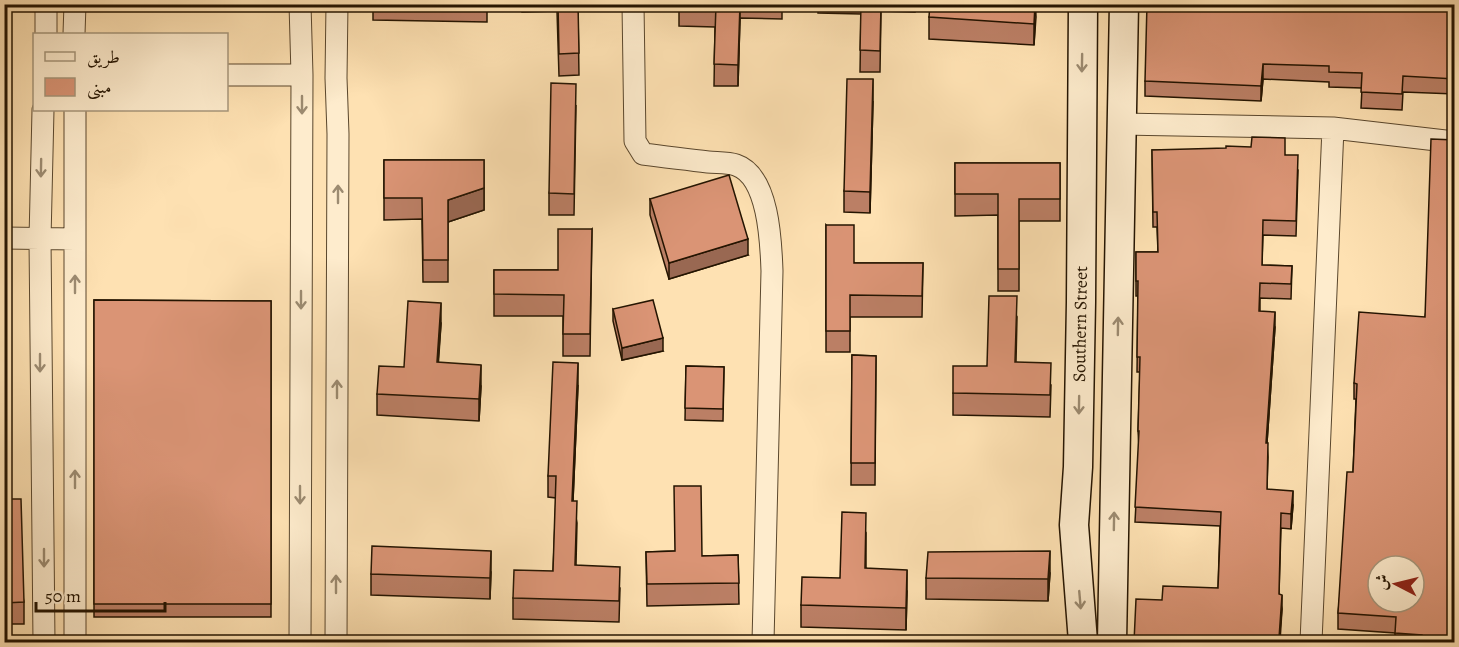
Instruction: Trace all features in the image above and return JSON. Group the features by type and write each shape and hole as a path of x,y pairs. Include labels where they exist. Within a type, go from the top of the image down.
{"main road":[{"name":"Southern Street","path":"1083,4 1081,314 1078,467 1074,525 1083,642"},
{"name":"Southern Street","path":"1112,642 1125,4"}],"street":[{"path":"46,4 46,33"},
{"path":"74,33 75,4"},
{"path":"300,4 302,75 300,642"},
{"path":"336,642 339,134 336,78 337,4"},
{"path":"633,4 635,141 643,154 737,165 750,176 758,189 767,216 772,271 763,642"},
{"path":"228,75 302,75"},
{"path":"43,111 40,239 44,642"},
{"path":"75,111 75,642"},
{"path":"1121,124 1334,128 1455,142"},
{"path":"1311,642 1334,128"},
{"path":"4,237 75,239"}],"building":[{"path":"558,4 578,4 579,53 559,54"},
{"path":"696,4 740,4 738,65 714,64 716,5"},
{"path":"861,4 881,4 880,51 860,50"},
{"path":"930,4 1035,4 1034,24 929,17"},
{"path":"1147,4 1455,4 1455,79 1403,76 1402,94 1361,92 1362,73 1329,72 1329,66 1263,64 1261,86 1145,81"},
{"path":"847,79 873,79 870,192 844,191"},
{"path":"551,83 576,84 574,194 549,193"},
{"path":"1252,137 1285,138 1285,155 1298,155 1296,221 1263,220 1262,265 1292,266 1291,284 1260,283 1259,311 1275,312 1266,443 1268,443 1267,489 1293,491 1291,514 1281,513 1279,594 1282,595 1279,638 1269,637 1268,642 1134,642 1136,599 1162,600 1163,586 1218,588 1221,512 1135,507 1140,357 1137,357 1136,252 1158,252 1157,212 1153,212 1152,150 1251,147"},
{"path":"1431,139 1455,140 1455,636 1423,639 1422,635 1395,633 1396,617 1338,613 1347,472 1353,472 1357,384 1354,383 1359,312 1425,317"},
{"path":"384,160 484,160 484,188 448,200 448,260 423,260 422,198 384,198"},
{"path":"955,163 1060,163 1060,199 1019,199 1019,269 998,269 998,194 955,194"},
{"path":"729,175 748,239 669,263 650,199"},
{"path":"826,225 854,225 854,263 923,263 922,296 850,295 850,331 826,331"},
{"path":"558,229 592,229 590,334 563,334 564,295 494,294 494,270 558,270"},
{"path":"989,296 1017,296 1015,362 1051,363 1050,395 953,393 953,366 987,366"},
{"path":"94,300 271,301 271,604 94,604"},
{"path":"653,300 663,338 622,348 613,309"},
{"path":"408,301 441,303 437,362 481,365 479,399 377,394 379,366 404,367"},
{"path":"852,355 876,356 875,463 851,463"},
{"path":"553,362 578,363 572,501 577,501 575,565 620,567 619,601 513,598 514,570 553,571 556,476 548,476"},
{"path":"686,366 724,367 723,409 685,408"},
{"path":"674,486 701,486 702,556 738,555 739,583 647,584 646,552 675,551"},
{"path":"4,499 21,499 24,602 4,603"},
{"path":"842,512 866,513 865,568 907,570 906,608 801,605 802,577 840,578"},
{"path":"372,546 491,551 490,578 371,574"},
{"path":"1050,551 1048,579 926,578 928,552"}]}
